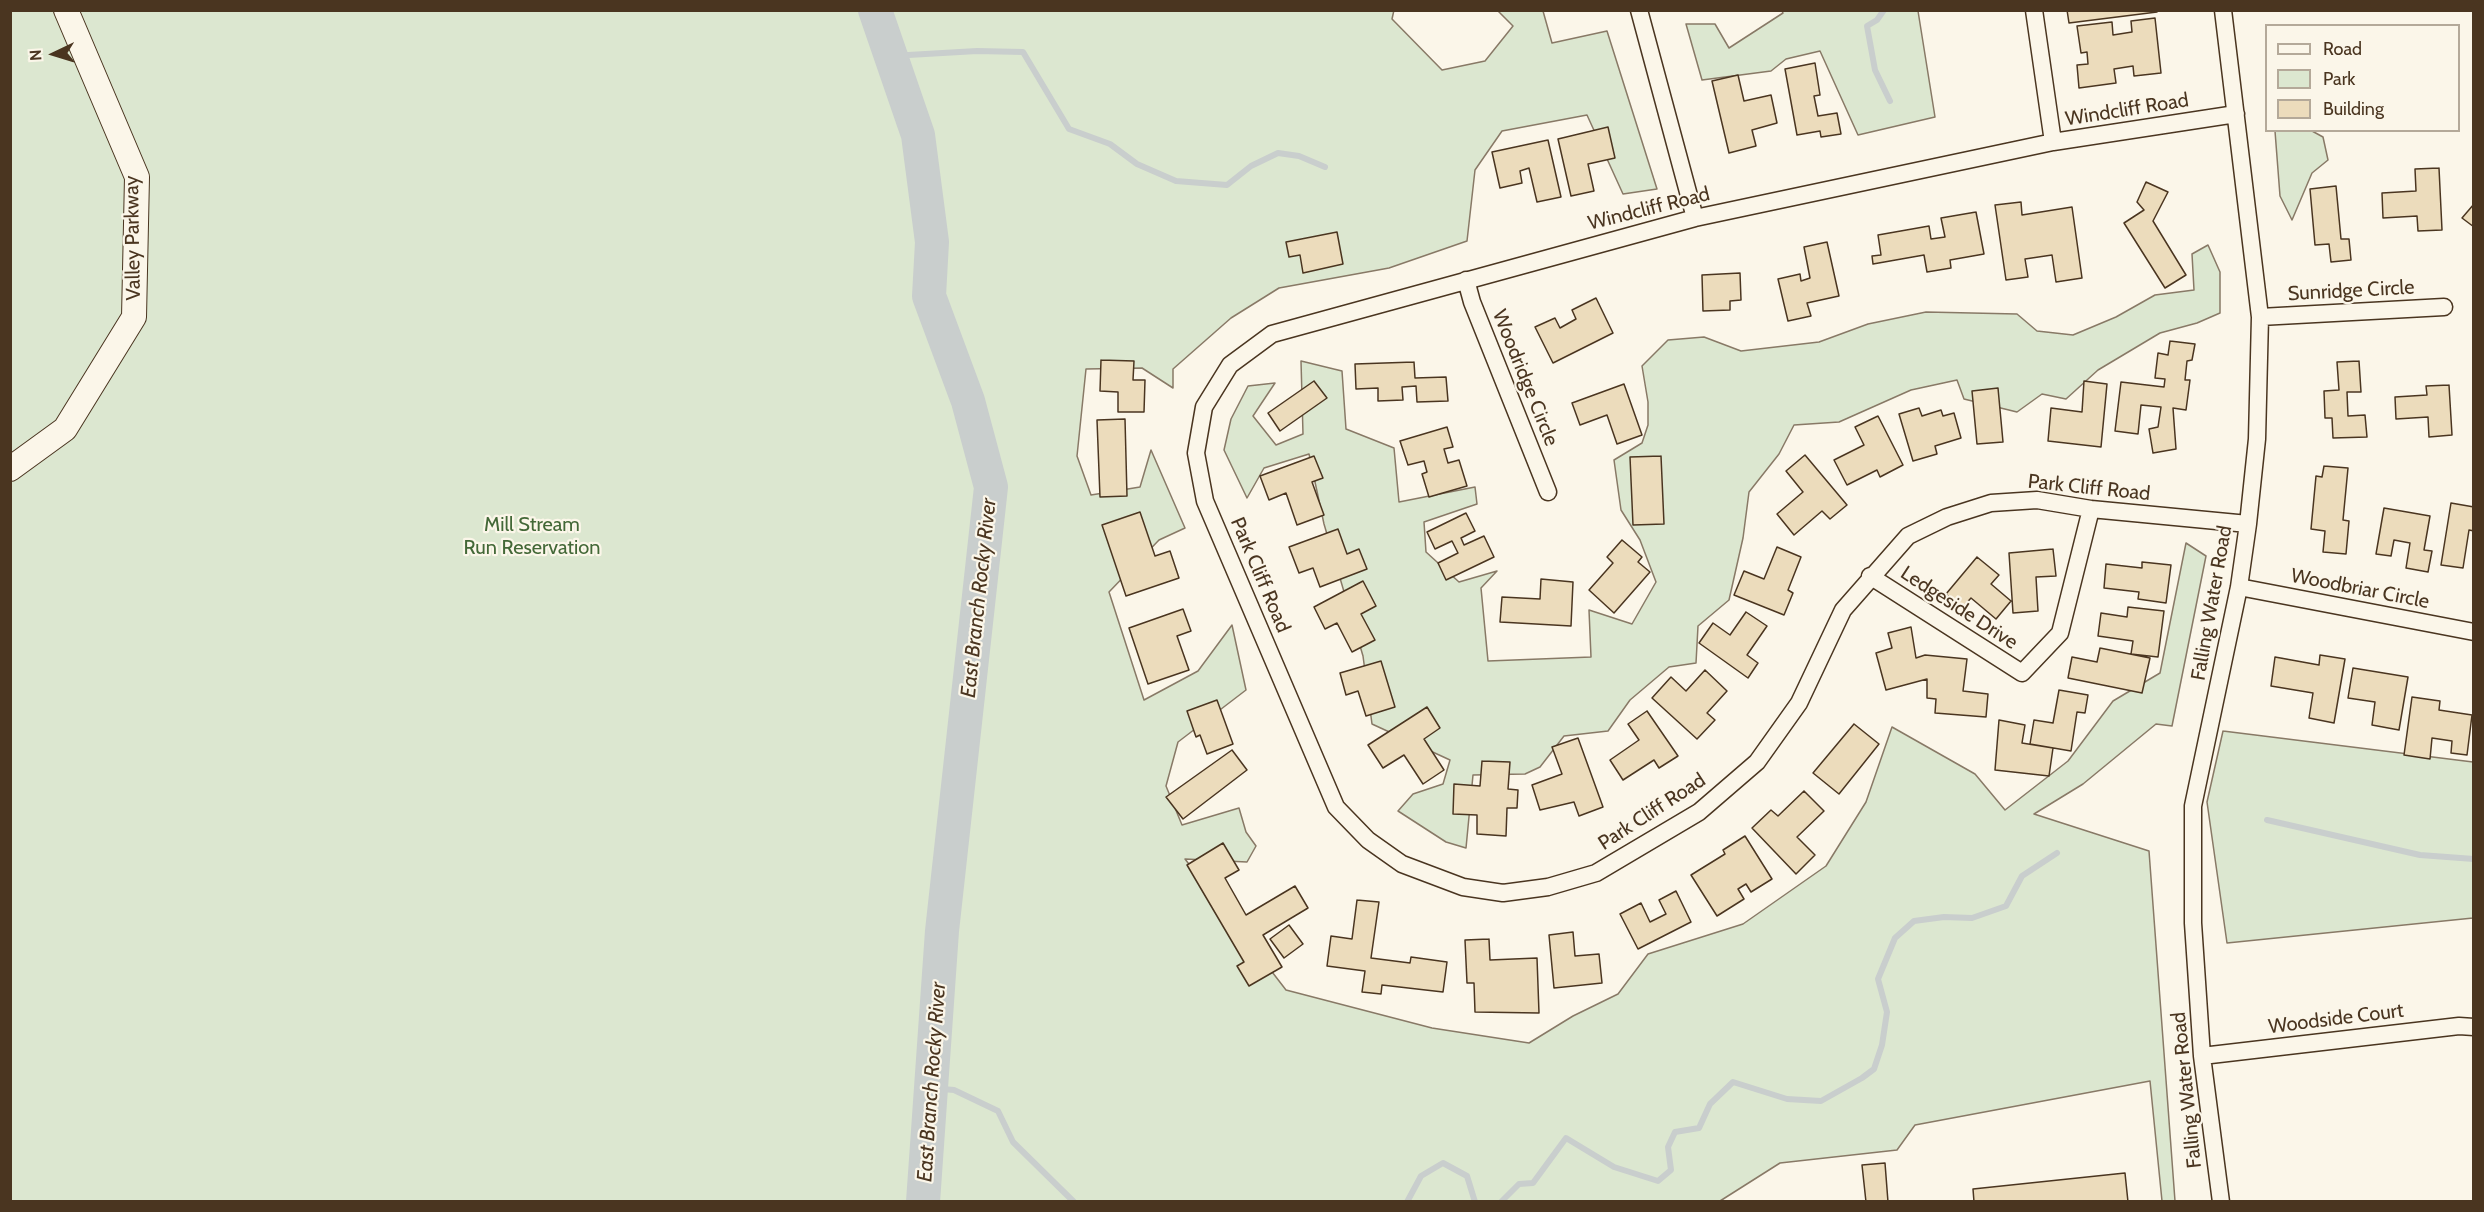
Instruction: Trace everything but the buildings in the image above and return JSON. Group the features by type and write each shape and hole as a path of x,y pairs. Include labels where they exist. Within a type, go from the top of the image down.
{"street":[{"name":"Valley Parkway","path":"10,469 65,429 134,316 137,177 66,10"},
{"path":"1639,10 1695,218"},
{"path":"2034,10 2054,142"},
{"name":"Falling Water Road","path":"2221,1202 2202,1056 2193,923 2193,806 2239,587 2248,524 2257,439 2260,317 2223,10"},
{"name":"Windcliff Road","path":"1205,501 1196,453 1204,407 1230,365 1272,334 1695,218 2054,142 2236,114"},
{"name":"Woodridge Circle","path":"1466,280 1472,302 1548,492"},
{"name":"Sunridge Circle","path":"2260,317 2444,307"},
{"name":"Park Cliff Road","path":"1205,501 1336,807 1368,840 1402,864 1463,887 1503,892 1548,887 1596,873 1699,812 1757,762 1798,703 1843,610 1870,576 1908,536 1947,517 1991,503 2037,500 2091,509 2248,524"},
{"name":"Ledgeside Drive","path":"1870,576 2022,673 2060,633 2091,509"},
{"name":"Woodbriar Circle","path":"2239,587 2474,632"},
{"name":"Woodside Court","path":"2202,1056 2458,1026 2474,1027"}],"green space":[{"name":"Mill Stream Run Reservation","path":"1394,10 1392,19 1442,70 1485,61 1513,26 1498,11 1543,11 1552,43 1607,31 1657,189 1623,194 1587,115 1502,131 1475,170 1467,241 1389,268 1279,288 1231,318 1173,369 1173,388 1142,368 1086,369 1077,456 1091,495 1140,487 1151,450 1185,528 1159,540 1109,592 1144,700 1198,671 1232,625 1246,690 1178,742 1166,786 1182,825 1239,808 1246,832 1256,846 1247,862 1185,859 1286,990 1432,1028 1529,1043 1573,1016 1618,994 1648,954 1743,924 1826,866 1866,802 1892,727 1975,774 2005,810 2068,761 2113,701 2160,673 2186,543 2206,556 2172,726 2156,724 2083,784 2034,814 2149,851 2175,1201 2162,1201 2150,1081 1915,1125 1897,1150 1780,1163 1720,1201 11,1201 10,11"},
{"path":"1782,11 1918,11 1935,117 1858,135 1820,51 1786,59 1771,71 1702,80 1686,24 1715,24 1729,48 1783,13"},
{"path":"2275,132 2314,132 2323,137 2328,160 2312,173 2292,220 2280,196"},
{"path":"2208,245 2220,272 2220,313 2197,323 2160,333 2098,370 2066,399 2042,394 2017,412 1964,399 1957,380 1911,390 1839,422 1794,425 1779,454 1749,492 1743,538 1729,600 1698,626 1696,663 1669,667 1630,700 1608,731 1564,736 1540,767 1525,774 1473,775 1466,848 1446,842 1398,811 1413,794 1443,784 1450,760 1372,724 1363,656 1324,524 1309,454 1264,468 1247,498 1224,450 1231,419 1248,386 1275,383 1253,416 1276,445 1303,434 1301,361 1342,371 1346,429 1394,448 1399,502 1475,487 1477,504 1424,522 1426,552 1459,582 1497,571 1481,588 1488,661 1591,657 1589,610 1632,624 1656,582 1640,540 1621,510 1614,460 1642,443 1648,425 1648,402 1642,366 1668,340 1704,337 1741,351 1819,342 1868,324 1926,312 2017,314 2037,331 2073,335 2116,317 2155,295 2194,290 2192,254"},
{"path":"2223,731 2473,762 2473,918 2227,943 2207,802"}],"waterway":[{"name":"East Branch Rocky River","path":"875,10 918,135 932,242 929,296 968,401 991,487 942,931 923,1202"},
{"path":"1884,10 1877,20 1867,26 1875,70 1890,101"},
{"path":"891,56 977,51 1023,52 1069,129 1110,144 1137,164 1176,181 1227,185 1251,166 1278,153 1299,156 1325,167"},
{"path":"2267,820 2420,855 2474,859"},
{"path":"1501,1202 1519,1184 1533,1183 1566,1138 1614,1167 1658,1181 1671,1170 1668,1147 1675,1132 1699,1128 1710,1104 1733,1082 1787,1099 1821,1101 1862,1078 1874,1069 1882,1045 1887,1012 1878,979 1895,938 1914,921 1944,917 1972,918 2006,906 2022,876 2057,853"},
{"path":"931,1088 954,1090 998,1111 1013,1142 1074,1202"},
{"path":"1407,1202 1421,1176 1443,1163 1467,1176 1475,1202"}]}
